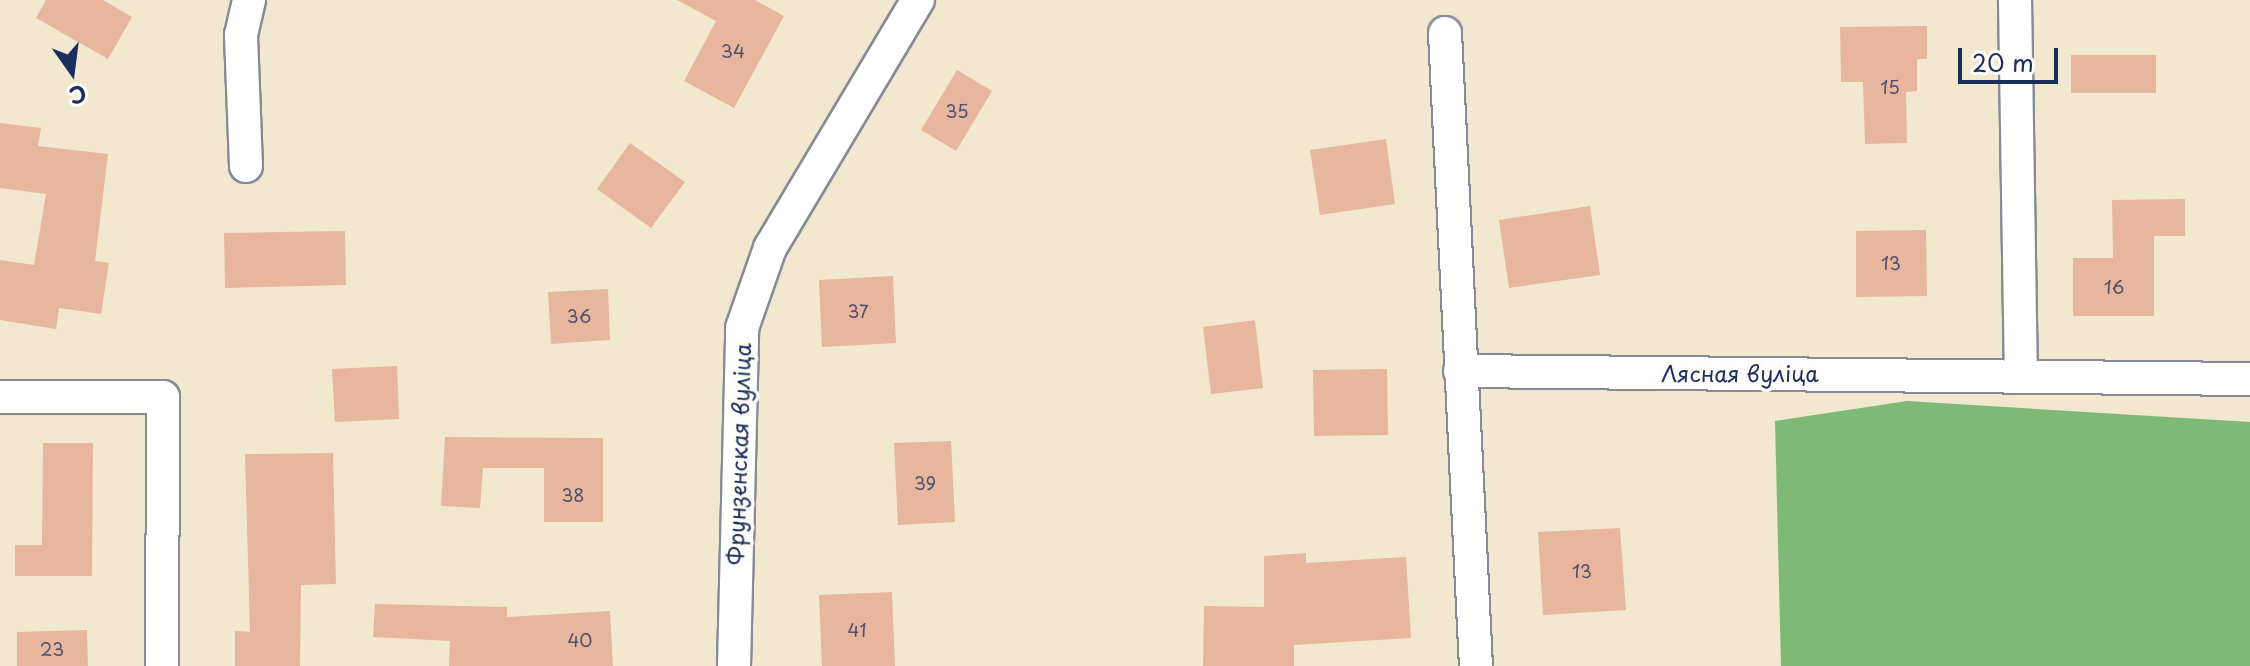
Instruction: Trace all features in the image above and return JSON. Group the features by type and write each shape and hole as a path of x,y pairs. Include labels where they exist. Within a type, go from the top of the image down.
{"street":[{"path":"246,166 241,35 249,0"},
{"name":"Фрунзенская вуліца","path":"734,666 742,328 770,248 918,0"},
{"path":"2015,0 2021,374"},
{"path":"1445,33 1476,666"},
{"name":"Лясная вуліца","path":"1460,371 2021,374 2250,379"},
{"path":"0,397 163,397 162,666"}],"green space":[{"path":"1907,401 2250,422 2250,666 1781,666 1775,421"}],"building":[{"path":"46,0 103,0 132,17 108,59 36,18"},
{"path":"677,0 755,0 784,16 734,108 684,81 716,21"},
{"path":"1927,26 1927,59 1917,59 1917,91 1906,92 1907,143 1865,144 1863,82 1841,82 1840,27"},
{"path":"2071,55 2156,55 2156,93 2071,93"},
{"path":"957,70 992,91 956,151 921,130"},
{"path":"0,123 41,128 38,146 108,154 95,261 109,263 101,314 59,308 56,329 0,320 0,260 34,265 46,194 0,188"},
{"path":"1386,139 1395,204 1320,215 1310,150"},
{"path":"630,143 685,182 651,228 597,189"},
{"path":"2185,199 2185,236 2154,236 2154,316 2073,316 2073,258 2113,258 2112,200"},
{"path":"1590,206 1600,275 1509,288 1499,220"},
{"path":"1926,230 1927,296 1856,297 1856,231"},
{"path":"345,231 346,285 225,288 224,233"},
{"path":"893,276 896,343 822,347 819,280"},
{"path":"608,289 610,340 551,344 548,292"},
{"path":"1255,320 1263,388 1211,394 1203,327"},
{"path":"397,366 399,419 335,422 332,369"},
{"path":"1387,369 1388,435 1314,436 1313,370"},
{"path":"445,437 603,438 603,522 544,522 544,468 483,468 480,508 441,506"},
{"path":"951,441 955,522 898,525 894,443"},
{"path":"43,443 93,443 92,576 15,576 15,545 42,545"},
{"path":"333,453 336,584 301,585 300,666 235,666 235,631 250,632 245,454"},
{"path":"1620,528 1626,610 1543,615 1538,532"},
{"path":"1306,553 1306,563 1406,557 1411,638 1294,645 1294,666 1203,666 1204,606 1264,607 1264,556"},
{"path":"892,592 895,666 822,666 819,595"},
{"path":"375,604 507,607 507,617 610,611 613,666 449,666 450,641 373,637"},
{"path":"87,630 88,666 17,666 17,632"}]}
